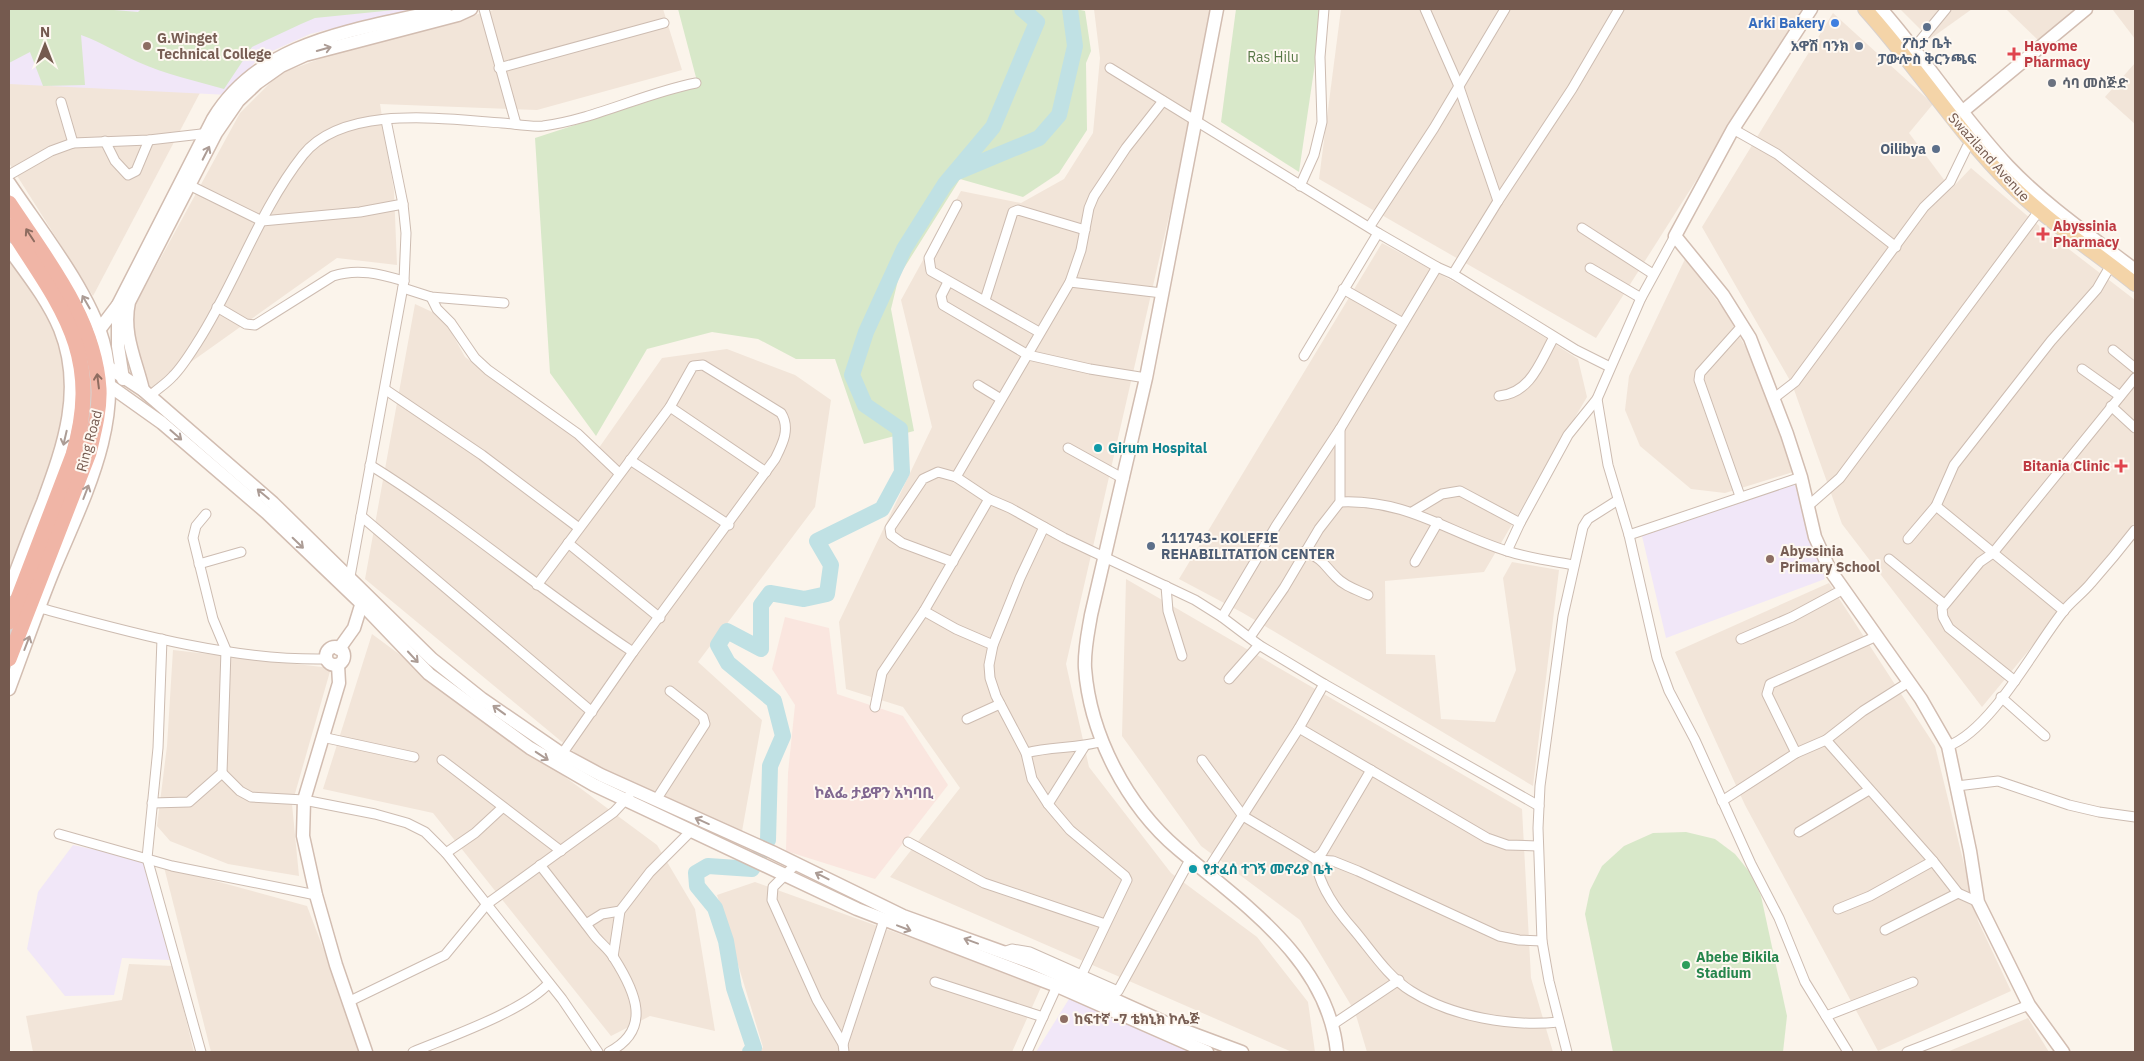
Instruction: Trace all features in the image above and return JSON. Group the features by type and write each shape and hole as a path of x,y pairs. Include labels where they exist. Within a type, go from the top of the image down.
{"highway":[{"name":"Ring Road","path":"9,203 63,287 82,321 95,360 99,402 88,452 9,659"},
{"name":"Ring Road","path":"9,226 56,300 71,330 83,367 85,396 74,455 9,622"}],"main road":[{"path":"444,9 322,39 276,57 234,90 217,112 211,133 189,185 134,292 128,309 128,336 147,393 165,418 362,604 419,664 446,687 544,758 594,786 656,800 772,852 903,916 1003,952 1175,1026 1242,1052"},
{"path":"98,330 118,305 211,133 246,93 267,75 293,60 324,49 458,15 471,9"},
{"path":"1217,9 1146,378 1091,615 1085,657 1090,701 1103,741 1117,771 1140,810 1178,849 1207,871 1273,930 1290,950 1315,985 1332,1025 1337,1052"},
{"path":"1811,9 1733,129 1675,236 1723,295 1782,393 1801,477 1815,501 1822,554 1842,590 1909,682 1948,746 1978,902 2029,1005 2063,1052"},
{"path":"1856,9 1955,117 1997,154 2028,185 2135,270"},
{"name":"Swaziland Avenue","path":"1865,9 1897,45 1955,117 2020,186 2060,220 2135,277"},
{"name":"Swaziland Avenue","path":"1872,9 1992,165 2024,197 2135,284"},
{"path":"1881,9 1914,48 1955,117 1967,147 2003,186 2036,215 2135,291"},
{"path":"1955,117 2086,9"},
{"path":"9,183 71,277 98,330 108,367 110,386 108,416 100,454 9,689"},
{"path":"9,249 49,307 60,329 69,359 72,387 72,405 65,441 9,590"},
{"path":"118,305 118,346 124,394"},
{"path":"108,367 147,393"},
{"path":"110,386 165,418 273,503 444,669 562,754 691,830 740,854 884,920 1057,986 1082,985 1207,1052"},
{"path":"365,591 354,628 339,648 344,657 332,662 339,683 304,800 303,836 316,895 348,1002 366,1052"}],"street":[{"path":"484,9 516,124"},
{"path":"1300,186 1314,155 1322,122 1320,57 1324,9"},
{"path":"1424,9 1458,84 1498,201"},
{"path":"1370,226 1434,128 1458,84 1505,9"},
{"path":"1453,274 1498,201 1572,89 1619,9"},
{"path":"1914,48 1946,9"},
{"path":"499,68 664,23"},
{"path":"1110,68 1300,186 1370,226 1378,233 1437,267 1453,274 1554,337 1610,368"},
{"path":"147,393 172,376 181,365 217,307 262,221 292,172 311,146 340,129 386,120 431,118 542,126 588,115 666,88 696,82"},
{"path":"956,476 1070,282 1094,196 1126,148 1163,101"},
{"path":"61,102 73,143"},
{"path":"346,590 351,578 404,284 406,234 403,204 391,154 386,120"},
{"path":"1733,129 1777,154 1896,247"},
{"path":"9,175 51,151 73,143 149,140 211,133"},
{"path":"105,141 115,161 128,175 136,171 149,140"},
{"path":"1782,393 1896,247 1924,207 1950,182 1967,147"},
{"path":"189,185 262,221 360,212 403,204"},
{"path":"958,205 929,258 931,271 1039,332"},
{"path":"984,300 1013,212 1018,210 1085,230"},
{"path":"1815,501 1840,478 2036,215"},
{"path":"1582,228 1653,274"},
{"path":"1304,356 1378,233"},
{"path":"1507,551 1520,523 1568,435 1596,399 1641,298 1675,236"},
{"path":"1222,617 1276,526 1340,429 1437,267"},
{"path":"1590,268 1641,298"},
{"path":"1908,539 1936,506 1954,465 2051,342 2097,289 2108,270"},
{"path":"217,307 252,325 333,276 343,273 363,272 404,284 431,296 504,303"},
{"path":"948,282 941,296 943,305 1028,355 1090,369 1146,378"},
{"path":"1070,282 1162,293"},
{"path":"1344,289 1403,324"},
{"path":"431,296 436,309 451,323 475,358 488,370 578,434 619,473"},
{"path":"1740,496 1699,380 1700,373 1742,326"},
{"path":"1498,396 1515,393 1527,384 1554,337"},
{"path":"2114,350 2135,368"},
{"path":"537,584 670,407 693,366 700,364 782,413 785,422 784,439 766,472 729,525 633,652 562,754"},
{"path":"2082,369 2120,396"},
{"path":"2015,681 1949,628 1943,617 1944,604 1980,562 1993,553 2135,378"},
{"path":"978,385 1001,399"},
{"path":"386,390 482,455 579,528"},
{"path":"1596,399 1603,440 1618,500 1629,534 1662,673 1779,918 1805,982 1848,1052"},
{"path":"2111,406 2135,428"},
{"path":"670,407 766,472"},
{"path":"1250,637 1284,588 1319,529 1340,502 1340,429"},
{"path":"1068,448 1124,479"},
{"path":"630,460 729,525"},
{"path":"370,466 429,504 633,652"},
{"path":"953,562 892,538 890,531 923,479 938,472 956,476 989,499 1166,586 1222,617 1259,645 1324,684 1539,806"},
{"path":"1629,534 1801,477"},
{"path":"1412,512 1442,494 1460,491 1520,523"},
{"path":"875,707 882,673 924,611 989,499"},
{"path":"1568,1052 1559,1022 1542,941 1538,846 1539,806 1563,616 1585,522 1618,500"},
{"path":"1340,502 1386,504 1438,522 1507,551 1574,565"},
{"path":"1936,506 2064,611"},
{"path":"206,514 196,526 193,538 213,619 226,650 222,773 240,791 251,797 304,800 375,814 407,823 424,832 446,853 487,904 573,1014 598,1052"},
{"path":"361,516 592,712"},
{"path":"1415,562 1438,522"},
{"path":"1044,527 1020,578 993,645 989,674 1000,704 1026,753 1032,779 1048,804 1070,830 1126,878 1125,886 1105,924 1082,985 1114,991 1120,990 1191,858"},
{"path":"1948,746 1972,731 2002,697 2064,611 2090,584 2135,530"},
{"path":"568,542 660,618"},
{"path":"1306,551 1325,562 1342,581 1368,595"},
{"path":"199,564 241,552"},
{"path":"1889,559 1944,604"},
{"path":"1166,586 1168,612 1182,656"},
{"path":"1741,639 1792,617 1842,590"},
{"path":"40,608 162,639 226,650 332,662"},
{"path":"924,611 956,629 993,645"},
{"path":"1796,754 1767,694 1770,684 1877,636"},
{"path":"162,639 161,704 147,858 201,1052"},
{"path":"1229,679 1259,645"},
{"path":"1722,801 1796,754 1826,740 1863,711 1909,682"},
{"path":"1207,871 1299,728 1324,684"},
{"path":"656,800 705,724 703,717 670,691"},
{"path":"2002,697 2045,736"},
{"path":"967,719 1000,704"},
{"path":"1299,728 1494,841 1516,846 1538,846"},
{"path":"322,737 414,757"},
{"path":"1826,740 1933,861 1958,894 1978,902"},
{"path":"1026,753 1055,747 1084,747 1103,741"},
{"path":"1048,804 1084,747"},
{"path":"442,760 502,808 561,851"},
{"path":"1202,760 1243,816 1316,860 1333,862 1358,870 1498,936 1519,940 1542,941"},
{"path":"1316,860 1371,770"},
{"path":"152,803 188,802 222,773"},
{"path":"1957,786 1992,780 2005,782 2069,805 2099,812 2135,817"},
{"path":"1800,832 1869,790"},
{"path":"348,1002 445,955 487,904 561,851 630,795"},
{"path":"446,853 475,833 502,808"},
{"path":"613,957 620,911 650,872 691,830"},
{"path":"59,834 172,866 316,895"},
{"path":"908,842 984,883 1105,924"},
{"path":"1316,860 1318,872 1335,908 1398,980 1410,991 1428,1000 1477,1017 1522,1025 1559,1022"},
{"path":"1838,909 1865,898 1933,861"},
{"path":"796,864 772,887 772,900 817,1000 844,1048"},
{"path":"540,865 613,957 634,996 637,1012 634,1028 629,1036 609,1052"},
{"path":"1885,930 1958,894"},
{"path":"586,924 602,914 620,911"},
{"path":"844,1048 884,920"},
{"path":"1332,1025 1398,980"},
{"path":"935,982 1043,1017"},
{"path":"1826,1016 1913,982"},
{"path":"413,1052 500,1014 529,999 548,983"},
{"path":"1027,1052 1057,986"},
{"path":"1907,1052 2029,1005"}],"shaded area":[{"name":"G.Winget Technical College","path":"9,9 422,9 310,34 259,57 229,95 9,84"},
{"path":"497,9 663,9 682,70 537,110 380,104 394,191 397,265 337,258 153,389 126,356 123,327 240,113 279,74 338,52"},
{"path":"1094,9 1211,9 1196,99 1066,664 1089,767 1171,873 1257,937 1308,1002 1315,1052 1292,1052 890,877 960,788 903,707 846,689 839,622 932,427 901,300 961,191 1021,203 1064,179 1093,133 1100,58"},
{"path":"1341,9 1805,9 1596,338 1319,179"},
{"path":"1900,9 1972,9 1930,39"},
{"path":"2006,9 2081,9 2041,43"},
{"path":"2135,9 2135,39 2113,10"},
{"path":"1833,13 1933,104 1909,133 1951,189 1971,168 2044,230 2135,300 2135,522 1982,707 1842,524 1792,384 1702,227"},
{"path":"9,31 203,87 93,296 9,163"},
{"path":"2135,63 2135,124 2105,97"},
{"path":"1382,243 1484,298 1578,359 1587,397 1484,572 1385,581 1386,654 1435,655 1441,719 1495,722 1516,670 1503,578 1512,562 1559,570 1533,786 1243,613 1179,579"},
{"path":"9,254 50,313 67,354 62,438 9,584"},
{"path":"1685,259 1725,311 1758,369 1793,472 1725,493 1691,489 1640,446 1625,410 1629,376"},
{"path":"415,304 443,317 465,357 596,452 662,358 727,349 795,375 831,400 815,507 698,662 762,720 739,848 579,756 365,579"},
{"path":"1793,480 1828,574 1824,576 1825,579 1666,638 1642,536 1691,519 1689,516"},
{"path":"1126,579 1522,809 1531,978 1553,1052 1367,1052 1355,1012 1300,920 1201,846 1122,736"},
{"path":"1829,583 1935,746 1978,921 2011,991 1878,1051 1745,805 1675,652"},
{"path":"785,617 829,628 837,694 903,716 948,785 875,879 786,851 788,773 795,705 772,669"},
{"path":"372,634 657,845 695,909 715,1031 650,1016 611,1036 433,813 323,789"},
{"path":"173,650 331,668 292,804 299,876 228,864 170,841 157,826 167,746"},
{"path":"73,845 143,860 170,960 122,958 114,995 65,996 27,949 38,892"},
{"path":"164,867 307,906 363,1052 211,1052"},
{"path":"755,882 1042,985 1012,1052 760,1052 763,1047 717,895"},
{"path":"129,964 173,966 194,1052 33,1052 26,1016 122,1000"},
{"path":"1069,999 1211,1052 1036,1052"},
{"path":"2028,1018 2049,1052 1947,1052"}],"green space":[{"name":"G.Winget Technical College","path":"9,9 102,9 138,12 141,9 404,9 315,18 301,24 252,47 224,89 148,66 81,35 85,85 43,86 30,52 9,63"},
{"path":"678,9 1076,9 1085,11 1091,51 1086,63 1087,130 1059,173 1023,197 960,179 899,276 891,309 914,431 864,444 835,359 796,359 758,339 712,332 647,349 596,436 550,373 535,138 698,85"},
{"name":"Ras Hilu","path":"1236,9 1323,9 1299,172 1221,122"},
{"name":"Abebe Bikila Stadium","path":"1686,832 1715,839 1735,854 1752,875 1761,896 1787,1016 1783,1052 1613,1052 1585,914 1590,890 1602,866 1624,846 1653,833"}],"waterway":[{"path":"750,1052 754,1048 734,988 726,941 715,908 697,886 696,873 708,866 752,869 768,840 770,766 783,736 774,701 728,663 718,645 727,631 761,649 761,605 770,593 804,599 827,594 831,565 817,541 882,509 902,472 900,429 865,405 852,375 866,332 904,249 945,184 993,127 1037,22 1022,9"},
{"path":"957,172 1039,138 1059,115 1075,46 1070,9"}],"place":[{"name":"Arki Bakery","path":"1835,23"},
{"name":"ፖስታ ቤት ፓውሎስ ቅርንጫፍ","path":"1927,27"},
{"name":"G.Winget Technical College","path":"147,46"},
{"name":"አዋሽ ባንክ","path":"1859,46"},
{"name":"Hayome Pharmacy","path":"2014,54"},
{"name":"ሳባ መስጅድ","path":"2052,83"},
{"name":"Oilibya","path":"1936,149"},
{"name":"Abyssinia Pharmacy","path":"2043,234"},
{"name":"Girum Hospital","path":"1098,448"},
{"name":"Bitania Clinic","path":"2121,466"},
{"name":"111743- KOLEFIE REHABILITATION CENTER","path":"1151,546"},
{"name":"Abyssinia Primary School","path":"1770,559"},
{"name":"የታፈሰ ተገኝ መኖሪያ ቤት","path":"1193,869"},
{"name":"Abebe Bikila Stadium","path":"1686,965"},
{"name":"ከፍተኛ -7 ቴክኒክ ኮሌጅ","path":"1064,1019"}],"district":[{"name":"ኮልፌ ታይዋን አካባቢ","path":"874,793"}]}
